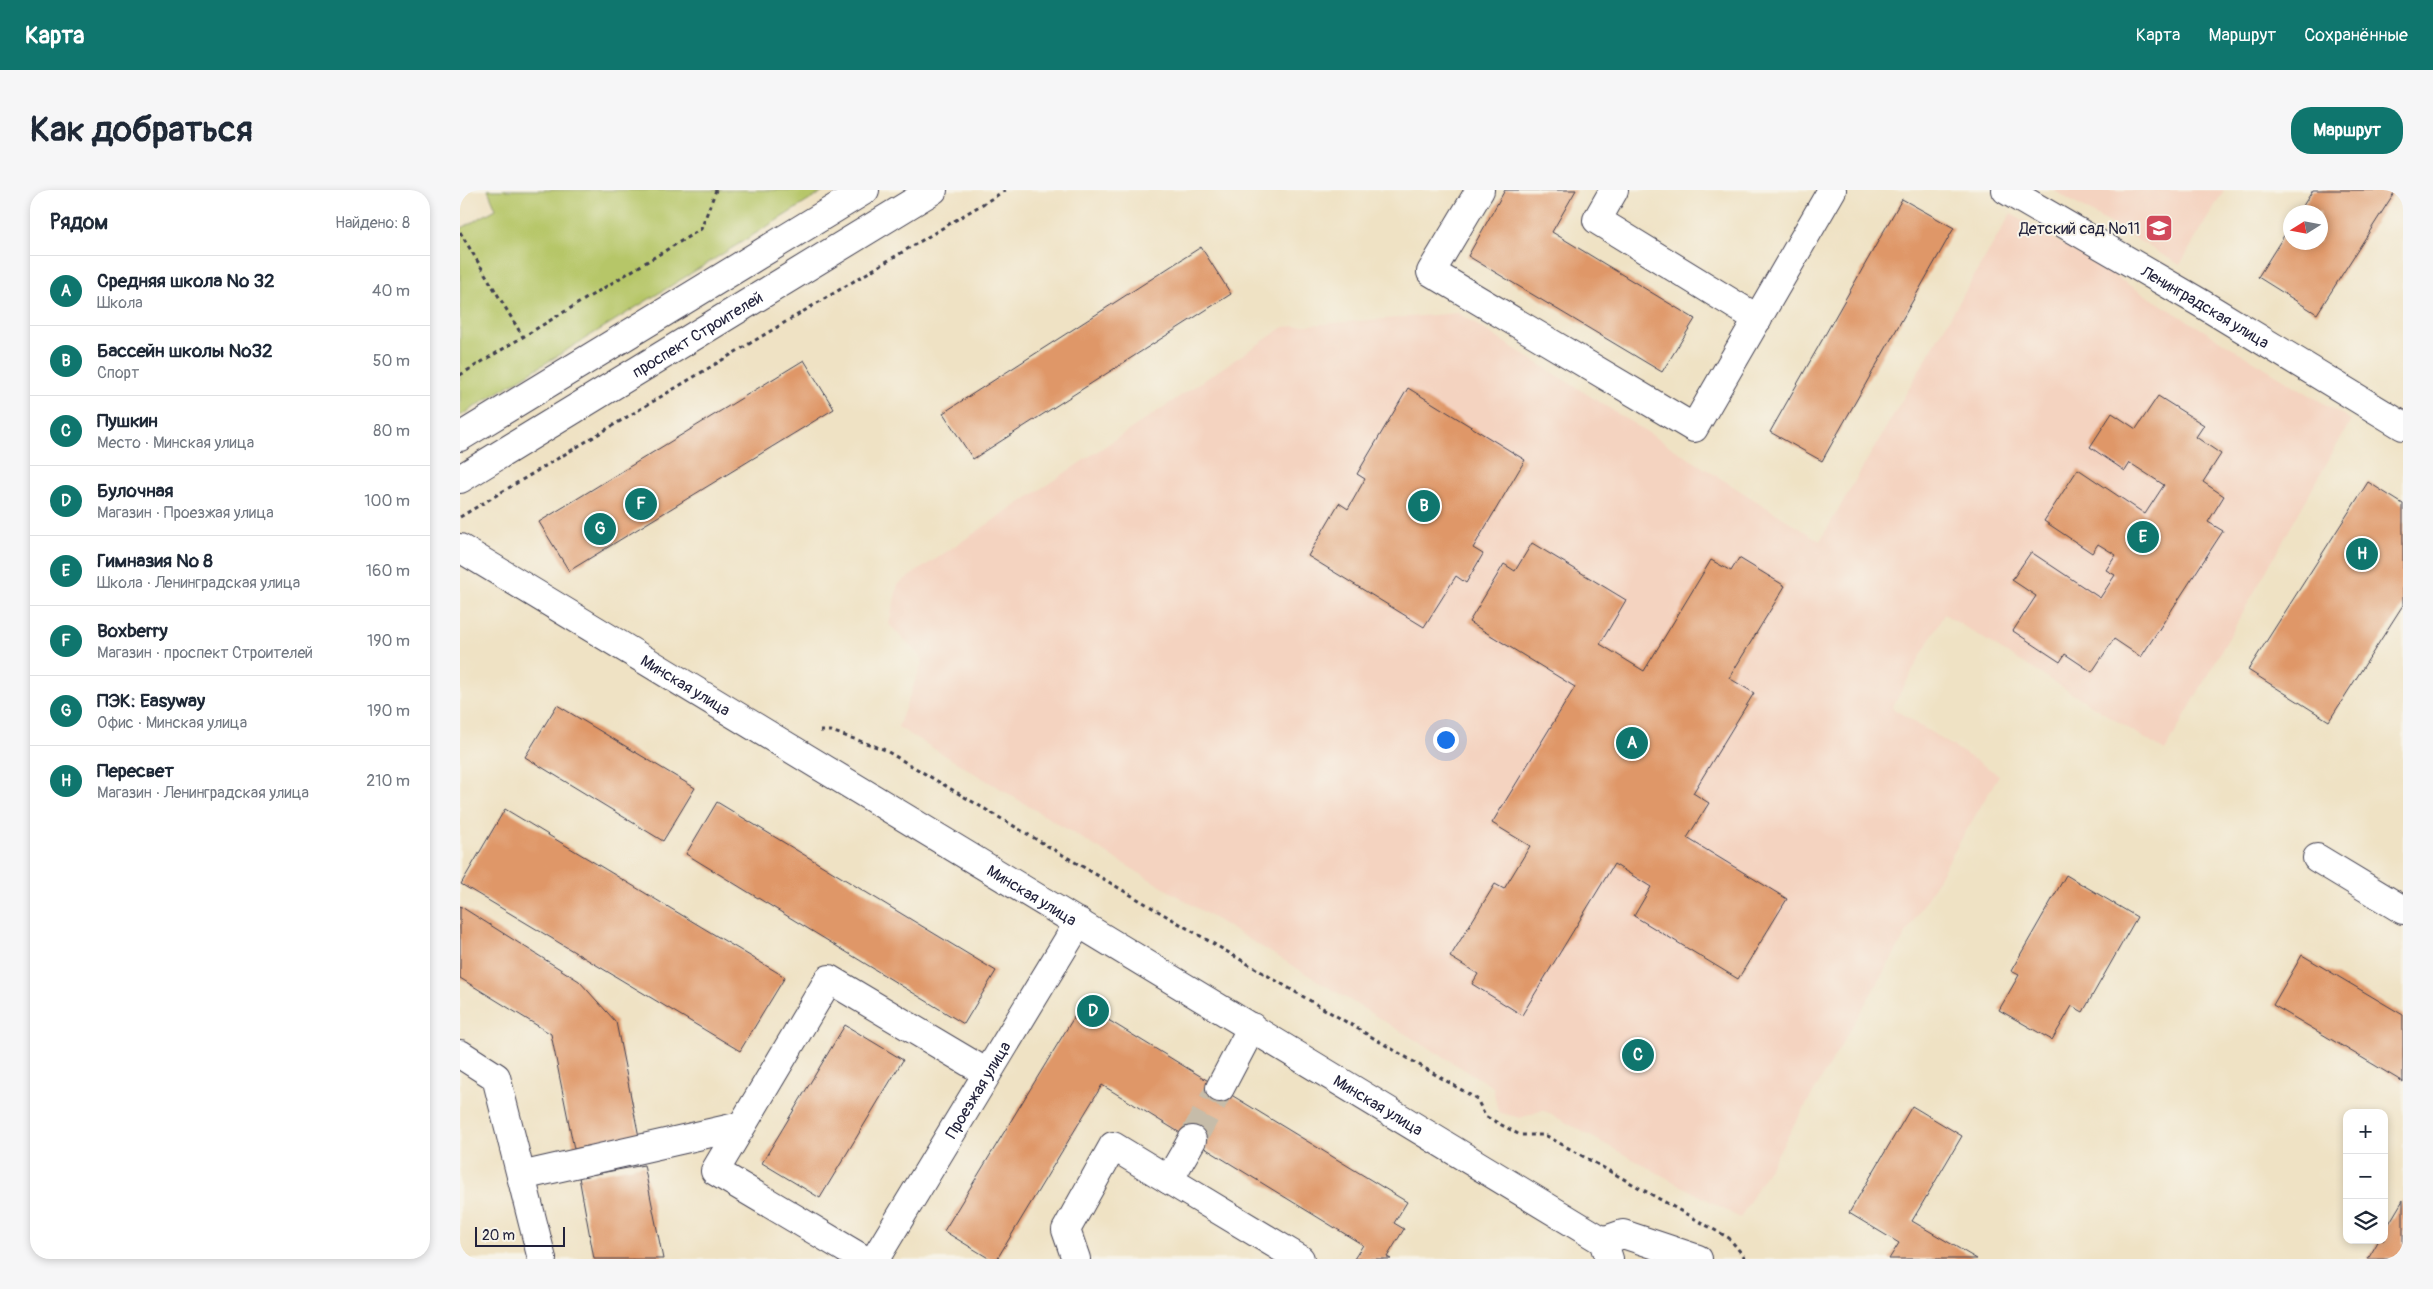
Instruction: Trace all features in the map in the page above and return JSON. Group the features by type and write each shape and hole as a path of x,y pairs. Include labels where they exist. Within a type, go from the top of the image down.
{"street":[{"path":"460,437 865,190"},
{"name":"проспект Строителей","path":"460,479 933,190"},
{"path":"1480,190 1431,272 1694,428 1832,190"},
{"path":"1614,190 1597,220 1758,319"},
{"name":"Ленинградская улица","path":"2006,190 2204,305 2403,426"},
{"name":"Минская улица","path":"460,548 1252,1027 1606,1250 1623,1234 1698,1259"},
{"path":"2317,858 2403,910"},
{"name":"Проезжая улица","path":"876,1259 1078,922"},
{"path":"863,1259 715,1171 828,979 987,1073"},
{"path":"1220,1088 1252,1027"},
{"path":"460,1054 496,1077 542,1259"},
{"path":"521,1176 741,1126"},
{"path":"1169,1180 1192,1140"},
{"path":"1076,1259 1066,1230 1113,1146 1300,1259"}],"path":[{"path":"460,375 701,229 716,190"},
{"path":"460,517 1006,190"},
{"path":"460,232 523,337"},
{"path":"812,731 831,731 883,749 1477,1099 1485,1116 1520,1135 1545,1135 1729,1238 1746,1259"}],"shaded area":[{"name":"Детский сад №11","path":"2053,190 2224,190 2180,265"},
{"path":"2011,213 2351,420 2165,751 1944,614 1892,708 1999,775 1740,1218 1543,1110 1520,1118 1498,1112 1493,1087 898,727 923,660 889,624 898,584 1284,327 1458,313 1820,541"}],"green space":[{"path":"488,190 826,190 460,416 460,229 496,209"}],"building":[{"path":"1505,190 1576,190 1552,232 1695,319 1662,372 1468,256"},
{"path":"2313,190 2396,190 2317,314 2258,277 2283,237 2283,250 2328,250 2328,205 2303,205"},
{"path":"1902,199 1954,228 1822,461 1770,432"},
{"path":"1201,247 1231,294 973,459 943,413"},
{"path":"804,360 834,409 569,571 539,522"},
{"path":"1408,388 1525,460 1473,548 1483,554 1466,583 1456,576 1424,627 1308,556 1339,503 1348,509 1365,479 1357,474"},
{"path":"2158,396 2204,425 2196,437 2221,454 2203,482 2224,496 2208,522 2223,531 2141,657 2114,639 2092,672 2065,654 2060,662 2013,631 2036,596 2012,580 2031,552 2100,598 2115,575 2106,570 2116,555 2098,544 2092,553 2044,521 2078,469 2145,514 2164,485 2130,463 2125,471 2090,447 2112,413 2136,429"},
{"path":"2368,482 2403,504 2403,605 2329,721 2248,670"},
{"path":"1532,543 1626,600 1600,644 1644,671 1711,560 1731,571 1739,558 1785,586 1729,678 1754,693 1693,793 1709,803 1687,838 1787,899 1738,979 1634,916 1651,887 1614,864 1522,1015 1472,984 1478,974 1450,957 1495,884 1504,889 1530,846 1492,823 1575,687 1469,622 1504,564 1515,571"},
{"path":"557,705 695,788 663,841 525,757"},
{"path":"717,802 996,971 964,1024 686,854"},
{"path":"505,809 785,977 740,1051 461,884"},
{"path":"2066,875 2137,917 2083,1012 2072,1006 2052,1040 1999,1010 2019,975 2011,971"},
{"path":"460,906 579,981 616,1022 639,1137 574,1149 551,1034 460,978"},
{"path":"2302,955 2403,1015 2403,1082 2273,1005"},
{"path":"1082,1004 1407,1202 1394,1223 1404,1229 1387,1257 1391,1259 1354,1259 1363,1245 1102,1085 997,1259 990,1259 944,1231"},
{"path":"845,1025 903,1060 820,1198 762,1163"},
{"path":"1912,1106 1962,1136 1912,1221 1977,1259 1889,1259 1899,1243 1849,1213"},
{"path":"644,1165 663,1259 594,1259 579,1177"},
{"path":"2403,1200 2403,1259 2368,1259 2377,1244 2388,1244 2388,1225"}],"tunnel":[{"path":"1192,1140 1220,1088"}],"place":[{"name":"Детский сад №11","path":"2159,228"},
{"name":"Boxberry","path":"641,504"},
{"name":"Бассейн школы №32","path":"1424,506"},
{"name":"ПЭК: Easyway","path":"600,529"},
{"name":"Гимназия № 8","path":"2143,537"},
{"name":"Пересвет","path":"2362,554"},
{"name":"Средняя школа № 32","path":"1632,743"},
{"name":"Булочная","path":"1093,1011"},
{"name":"Пушкин","path":"1638,1055"}]}
